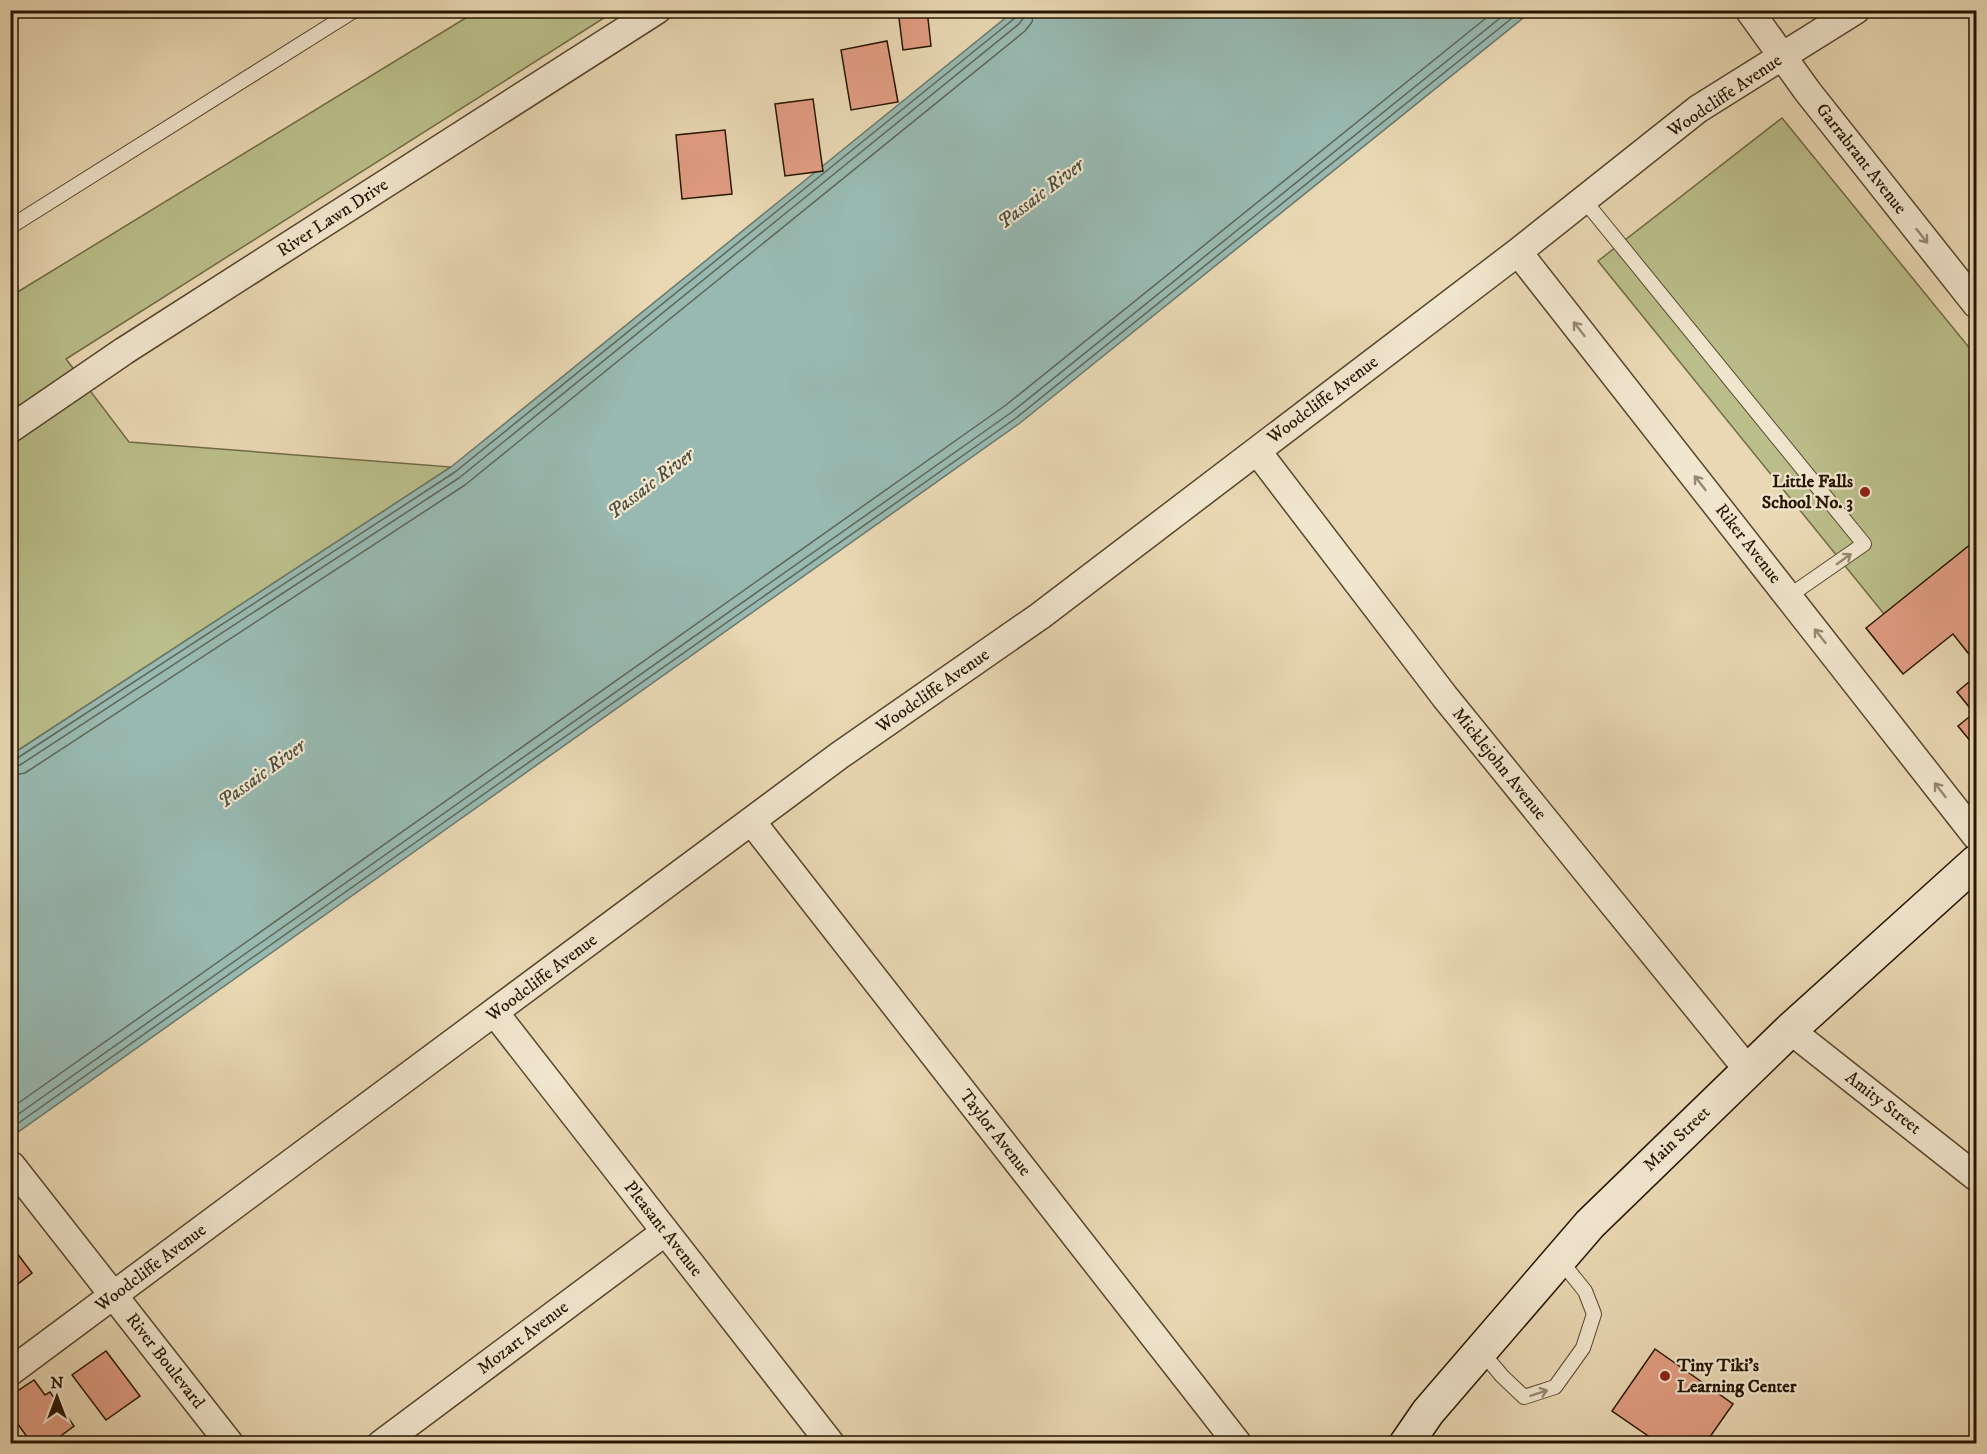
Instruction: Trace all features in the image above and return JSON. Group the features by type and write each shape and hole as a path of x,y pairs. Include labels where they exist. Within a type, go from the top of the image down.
{"main road":[{"name":"Main Street","path":"1406,1443 1428,1412 1590,1224 1790,1030 1977,862"}],"street":[{"name":"River Lawn Drive","path":"10,429 124,351 657,10"},
{"name":"Garrabrant Avenue","path":"1749,10 1808,92 1977,304"},
{"name":"Woodcliffe Avenue","path":"10,1372 840,755 1040,616 1518,252 1698,110 1856,10"},
{"name":"Riker Avenue","path":"1518,252 1977,836"},
{"name":"Micklejohn Avenue","path":"1257,451 1445,697 1748,1070"},
{"name":"Taylor Avenue","path":"752,822 1238,1443"},
{"name":"Pleasant Avenue","path":"495,1013 831,1443"},
{"name":"Amity Street","path":"1790,1030 1977,1177"},
{"name":"River Boulevard","path":"12,1166 230,1443"},
{"name":"Mozart Avenue","path":"381,1443 665,1232"}],"lane":[{"path":"10,227 354,10"},
{"path":"1584,200 1864,544 1789,596"},
{"path":"1481,1351 1524,1397 1555,1387 1583,1348 1594,1314 1585,1291 1560,1260"}],"green space":[{"path":"477,11 615,11 66,359 129,442 451,467 11,755 11,296"},
{"name":"Little Falls School No. 3","path":"1782,118 1976,356 1976,458 1970,463 1976,471 1976,540 1884,614 1598,261"}],"water":[{"name":"Passaic River","path":"1014,11 1532,11 1020,423 11,1137 11,755 451,467"}],"building":[{"path":"898,10 927,10 931,46 903,50"},
{"path":"887,41 898,102 851,110 841,50"},
{"path":"813,99 823,171 785,176 775,104"},
{"path":"725,130 732,194 682,199 676,135"},
{"path":"1976,540 1976,663 1953,634 1903,674 1866,628"},
{"path":"1976,676 1976,748 1958,726 1974,713 1957,692"},
{"path":"10,1244 32,1273 10,1290"},
{"name":"Tiny Tiki's Learning Center","path":"1655,1349 1733,1404 1705,1444 1660,1444 1612,1411"},
{"path":"106,1351 140,1396 106,1420 72,1375"},
{"path":"34,1380 45,1395 50,1392 74,1426 50,1444 32,1444 10,1413 10,1396"}],"place":[{"name":"Little Falls School No. 3","path":"1865,492"},
{"name":"Tiny Tiki's Learning Center","path":"1665,1376"}]}
